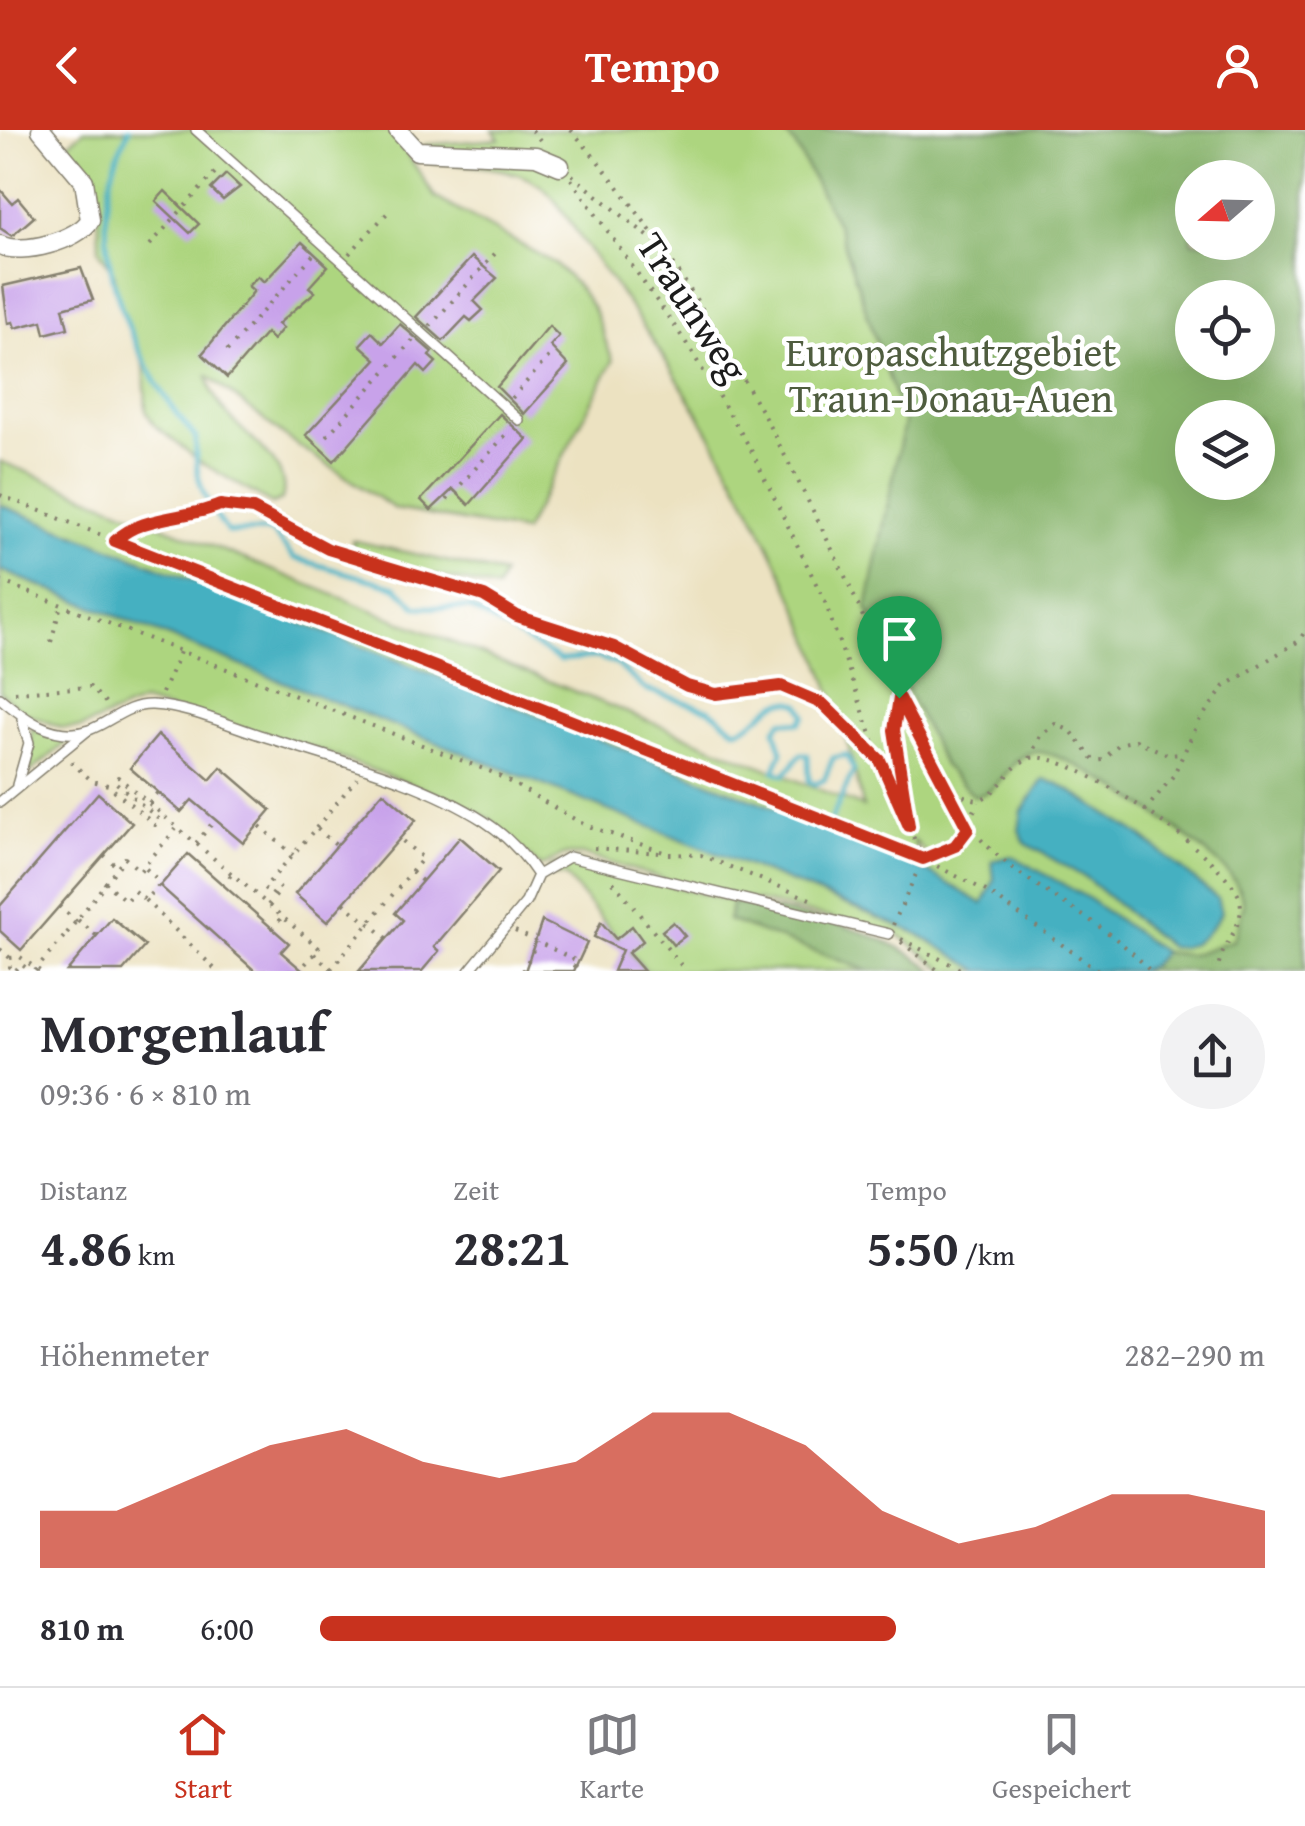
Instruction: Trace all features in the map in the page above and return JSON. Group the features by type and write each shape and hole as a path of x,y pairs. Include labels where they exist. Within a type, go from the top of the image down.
{"street":[{"path":"0,245 18,249 78,234 90,220 84,181 41,130"},
{"path":"398,130 417,152 536,156 560,166"}],"lane":[{"path":"196,130 519,420"},
{"path":"0,696 21,717 53,730 89,730"},
{"path":"0,802 89,730 138,706 160,707 364,770 481,819 513,845 538,875"},
{"path":"15,790 30,743 21,717"},
{"path":"469,971 526,902 538,875 569,856 889,934"}],"path":[{"path":"532,130 541,142"},
{"path":"570,130 635,205 706,319 813,512 899,698 968,829 991,852 1081,913 1150,971"},
{"path":"150,245 228,159"},
{"path":"560,166 658,244"},
{"name":"Traunweg","path":"560,166 686,340 749,446 825,602 880,760 923,859"},
{"path":"342,262 390,210"},
{"path":"227,351 323,244"},
{"path":"328,436 500,248"},
{"path":"504,407 552,353"},
{"path":"446,500 519,420"},
{"path":"0,496 923,859 988,892 1098,971"},
{"path":"115,541 132,529 220,505 253,509 328,549 484,596 517,616 614,647 687,686 716,694 781,686 823,704 880,760"},
{"path":"0,581 494,773 585,825 669,854"},
{"path":"51,642 61,605"},
{"path":"1144,811 1173,776 1199,721 1225,686 1299,641 1305,632"},
{"path":"160,707 164,682 180,652"},
{"path":"0,696 90,687 117,714"},
{"path":"899,698 894,730 909,826"},
{"path":"946,782 960,796 979,800 995,793 1030,758 1040,736 1055,724 1071,731 1094,760 1103,760 1119,744 1136,740 1168,755 1184,754"},
{"path":"60,752 92,781 108,785 155,825 160,820 114,782 118,777 319,948 301,969"},
{"path":"1030,758 1080,771 1144,811 1216,866 1239,895 1240,916 1220,954 1218,971"},
{"path":"268,904 281,890 278,887 272,895 264,888 364,770"},
{"path":"150,803 158,792"},
{"path":"889,934 923,859 955,846 968,829 979,800"},
{"path":"196,843 216,820"},
{"path":"260,826 293,855"},
{"path":"35,971 125,858 140,871 178,827"},
{"path":"316,828 337,846"},
{"path":"314,954 332,970 423,858 400,838"},
{"path":"569,856 575,846 701,856 832,908"},
{"path":"104,855 117,867"},
{"path":"144,867 156,878 158,886 145,900"},
{"path":"614,868 612,886 686,971"},
{"path":"412,872 422,881"},
{"path":"222,884 232,874"},
{"path":"104,882 126,901 134,891 217,971"},
{"path":"344,904 387,938"},
{"path":"59,906 97,936"},
{"path":"272,928 282,916"},
{"path":"506,927 577,960 572,971"},
{"path":"889,934 939,971"},
{"path":"889,934 964,971"},
{"path":"523,971 537,942"},
{"path":"0,949 10,958 15,971 21,964 35,971"},
{"path":"10,958 20,957 35,971"}],"green space":[{"path":"84,130 392,130 435,197 554,263 577,285 594,310 613,361 524,532 395,509 290,440 208,376 213,394 224,410 277,467 283,483 282,500 272,504 202,463 154,425 146,411 144,365 116,294 115,275 99,250 98,188 63,148"},
{"name":"Europaschutzgebiet Traun-Donau-Auen","path":"493,130 1305,130 1305,971 1124,971 984,905 927,871 925,852 913,839 919,855 917,866 0,505 0,461 863,807 821,664 790,590 715,443 631,309 559,206 538,184 499,169 427,161 425,145 499,139"},
{"name":"Europaschutzgebiet Traun-Donau-Auen","path":"781,130 1305,130 1305,971 1154,971 1151,966 1163,952 1190,955 1234,940 1244,904 1236,882 1217,862 1138,802 1053,755 1026,755 992,788 974,796 944,766 867,608 904,423 837,224 794,143"},
{"path":"352,540 503,574 497,589 421,572 353,548"},
{"path":"0,570 858,909 916,933 981,971 946,971 896,933 667,880 584,855 564,855 540,867 490,819 451,799 310,747 142,702 81,728 63,728 24,713 0,692"},
{"path":"32,728 71,739 29,773"},
{"path":"574,860 733,902 728,920 869,971 646,971 565,876 544,875 552,866"},
{"path":"733,902 839,924 889,943 935,971 869,971 728,920"}],"water":[{"path":"0,505 826,828 927,871 983,904 994,880 992,861 1012,856 1086,897 1163,952 1151,966 1138,971 981,971 916,933 858,909 0,570"},
{"path":"1043,780 1059,784 1140,835 1217,898 1221,913 1206,934 1193,944 1169,947 1086,878 1025,843 1019,830 1022,811"}],"building":[{"path":"226,174 240,187 223,200 211,189"},
{"path":"0,189 12,203 18,198 34,217 12,236 0,228"},
{"path":"165,191 199,224 190,233 156,201"},
{"path":"302,242 328,266 309,287 315,292 278,324 283,328 273,340 266,333 227,378 202,354 254,291 248,286 258,276 264,282"},
{"path":"472,257 497,278 474,301 483,310 471,321 466,317 443,341 416,317"},
{"path":"81,268 93,300 63,308 68,328 45,334 42,321 15,328 13,322 8,323 3,286"},
{"path":"400,324 432,352 429,356 436,362 426,373 418,365 334,461 306,435 376,359 360,345 372,332 383,343"},
{"path":"549,326 559,336 550,346 568,365 524,414 497,387"},
{"path":"500,414 527,439 469,505 453,489 431,510 421,500"},
{"path":"158,735 210,780 221,767 271,810 243,843 192,800 181,812 130,768"},
{"path":"383,792 416,820 327,922 295,894"},
{"path":"98,793 132,823 21,950 0,931 0,906"},
{"path":"460,837 499,871 434,947 439,951 422,971 359,971 403,920 395,913"},
{"path":"188,854 289,943 281,952 303,971 255,971 160,886"},
{"path":"112,918 145,946 123,971 67,971"},
{"path":"542,921 587,943 574,971 525,971"},
{"path":"601,922 616,939 632,926 643,941 628,953 644,971 613,971 622,950 594,937"},
{"path":"673,922 685,936 673,945 662,931"}],"waterway":[{"path":"129,130 113,169 107,210 108,251 116,292 149,370 196,438 202,488 228,532 271,531 294,558 396,587 417,607 470,608 560,660 596,657 615,663 645,689 710,710 736,730 781,702 800,704 805,716 799,723 782,721 775,730 782,752 774,771 784,775 801,754 808,755 809,781 815,784 824,780 833,758 846,755 854,770 826,831"}],"route":[{"path":"220,505 253,509 328,549 484,596 517,616 614,647 687,686 716,694 781,686 823,704 880,760 909,826 894,730 899,698 968,829 955,846 923,859 115,541 132,529 220,505"}]}
